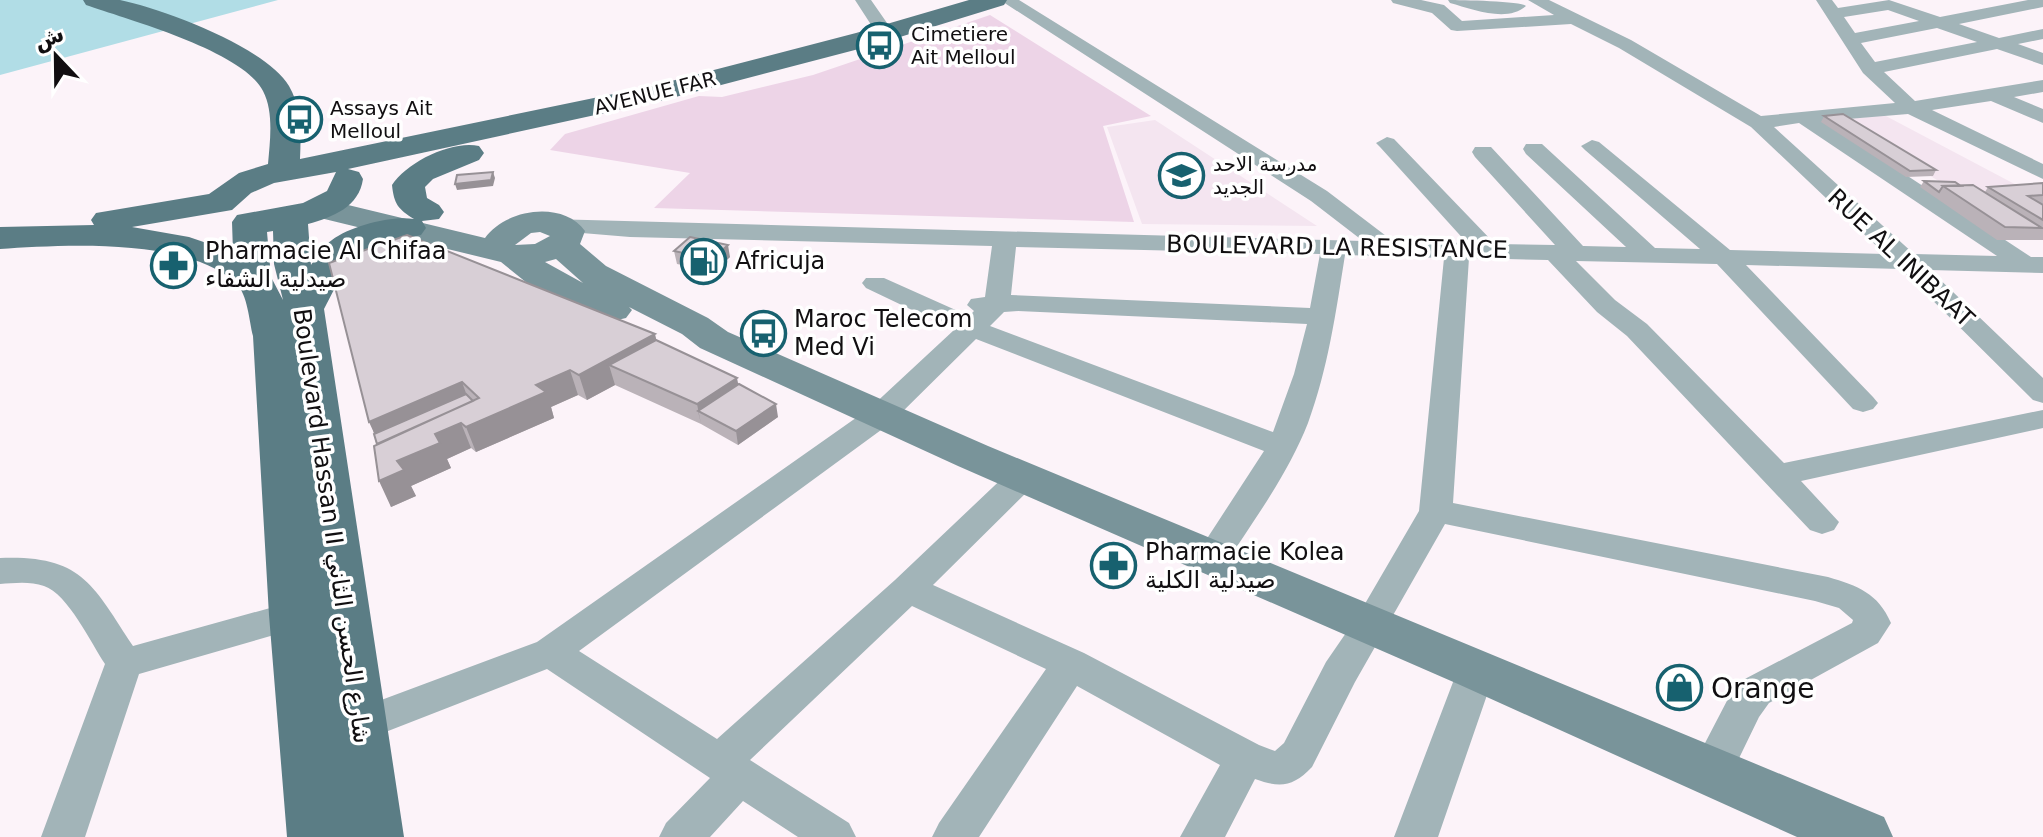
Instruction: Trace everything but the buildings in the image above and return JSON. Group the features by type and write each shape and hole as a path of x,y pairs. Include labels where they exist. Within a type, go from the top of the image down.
{"main road":[{"path":"95,0 225,48 255,64 275,84 297,169 334,170 295,204"},
{"name":"AVENUE FAR","path":"295,204 239,186 297,169 582,111 1010,1"},
{"name":"AVENUE FAR","path":"0,236 295,204 511,136 758,76 1010,1"},
{"path":"511,136 433,167 414,178 408,185 409,198 418,220 461,243 507,252 535,254 554,233"},
{"path":"295,204 418,220 488,221 554,233 578,263 593,274 695,326 714,340 1023,477 1712,770 1789,822 1862,837"},
{"name":"Boulevard Hassan II شارع الحسن الثاني","path":"295,204 252,277 264,301 273,336 318,608 359,725 372,837"},
{"name":"Boulevard Hassan II شارع الحسن الثاني","path":"295,204 291,268 305,309 318,608 311,743 319,837"},
{"path":"305,309 330,258 342,247 418,220"},
{"path":"0,236 82,235 152,241 213,256 252,277"},
{"path":"507,252 565,289 680,334 714,340"}],"street":[{"path":"863,0 885,33"},
{"path":"1456,0 1494,9 1538,1"},
{"path":"1010,1 1319,196 1386,247"},
{"name":"RUE AL INIBAAT","path":"1538,1 1638,51 1758,123 1908,262 2043,394"},
{"path":"1412,2 1438,9 1451,23 1467,27 1570,19"},
{"path":"1848,40 2043,2"},
{"path":"2043,59 1884,4 1829,7 1870,69 1911,108 2043,172"},
{"path":"1870,69 2043,34"},
{"path":"1758,123 1803,116 1911,108 2043,86"},
{"path":"1995,95 2043,117"},
{"path":"1803,116 2034,265"},
{"path":"908,589 1071,664 1268,769 1287,766 1298,755 1340,673 1372,624 1436,511 1472,250 1387,143"},
{"path":"1592,146 1724,257 1863,403"},
{"path":"1534,149 1648,255"},
{"path":"1483,152 1606,306 1637,330 1822,522"},
{"name":"BOULEVARD LA RESISTANCE","path":"554,233 630,230 2034,265"},
{"path":"311,743 550,652 881,415 997,304 1005,239"},
{"path":"1212,557 1282,447 1300,401 1322,317 1334,246"},
{"path":"875,283 974,329 1282,447"},
{"path":"939,312 997,304 1322,317"},
{"path":"2011,362 2043,361"},
{"path":"1779,475 2043,419"},
{"path":"681,837 730,768 1023,477"},
{"path":"1436,511 1808,586 1844,596 1866,610 1873,623 1865,633 1766,684 1748,699 1712,770"},
{"path":"0,571 24,570 51,575 69,583 124,663"},
{"path":"124,663 190,647 318,608"},
{"path":"550,652 834,837"},
{"path":"63,837 124,663"},
{"path":"954,837 1071,664"},
{"path":"1416,837 1477,669"},
{"path":"1202,837 1245,758"}],"shaded area":[{"path":"990,15 1151,116 1103,126 1134,222 654,208 690,173 550,150 565,134 699,96 722,97 813,75"},
{"path":"1884,115 2043,199 2034,240 1840,120"},
{"name":"مدرسة الاحد الجديد","path":"1155,120 1317,226 1142,224 1107,127"}],"water":[{"path":"0,0 278,0 0,75"}],"place":[{"name":"Cimetiere Ait Melloul","path":"880,45"},
{"name":"Assays Ait Melloul","path":"299,120"},
{"name":"مدرسة الاحد الجديد","path":"1182,175"},
{"name":"Africuja","path":"704,261"},
{"name":"Pharmacie Al Chifaa صيدلية الشفاء","path":"174,265"},
{"name":"Maroc Telecom Med Vi","path":"763,333"},
{"name":"Pharmacie Kolea صيدلية الكلية","path":"1114,566"},
{"name":"Orange","path":"1680,688"}]}
